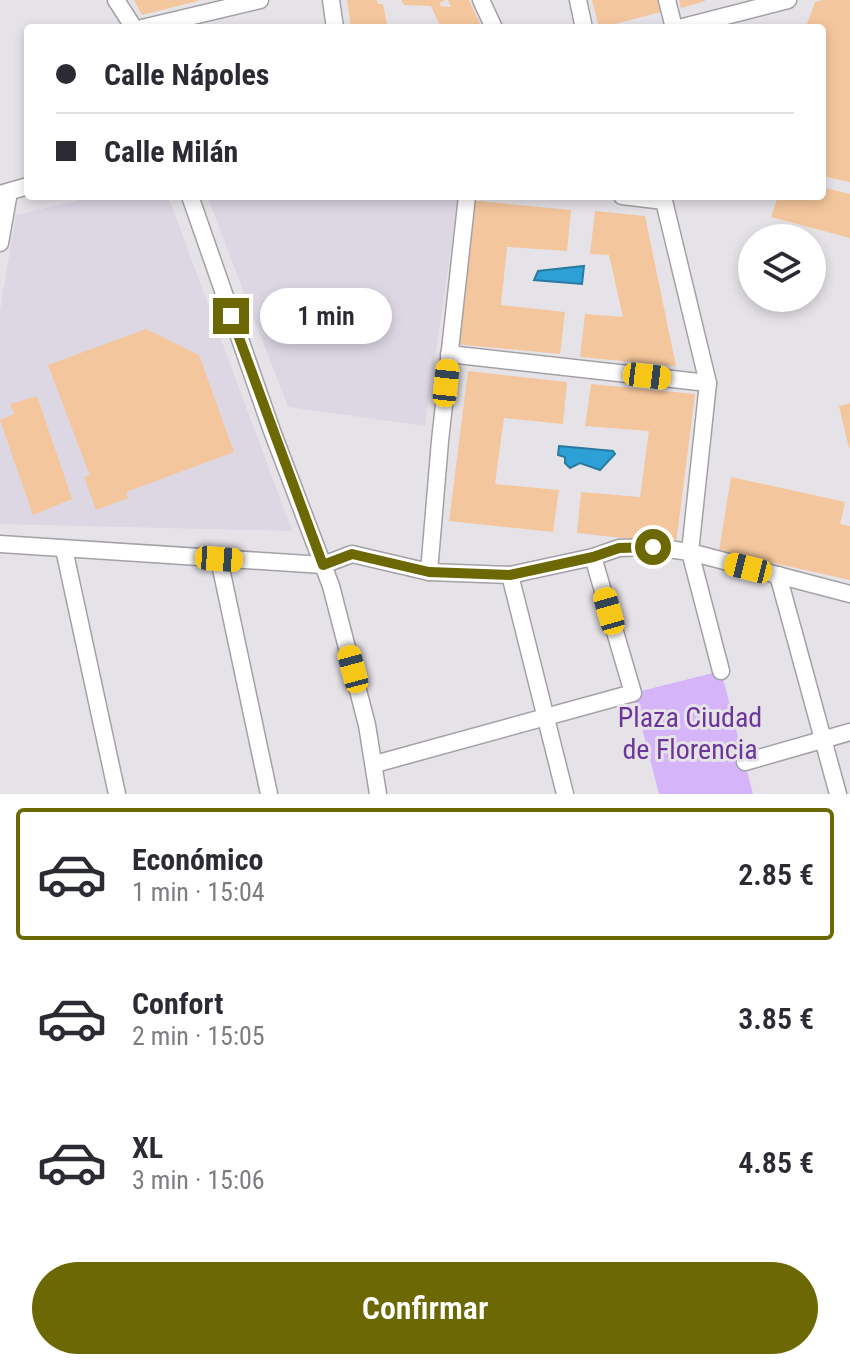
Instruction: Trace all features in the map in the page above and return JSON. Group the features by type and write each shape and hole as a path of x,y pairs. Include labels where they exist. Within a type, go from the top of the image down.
{"street":[{"path":"116,0 131,24"},
{"path":"159,24 260,0"},
{"path":"331,0 334,24"},
{"path":"481,0 492,24"},
{"path":"578,0 583,24"},
{"path":"667,0 675,24"},
{"path":"692,24 788,0"},
{"path":"0,243 4,193 24,187"},
{"path":"191,200 267,417 323,565 363,709 378,794"},
{"path":"429,572 467,200"},
{"path":"656,200 664,201 708,383 690,552 721,671"},
{"path":"449,354 708,383"},
{"path":"0,544 323,565 352,554 429,572 510,575 593,557 619,548 653,547 690,552 850,594"},
{"path":"64,549 117,794"},
{"path":"375,764 633,693 593,557"},
{"path":"219,559 269,794"},
{"path":"510,575 565,794"},
{"path":"778,575 838,794"},
{"path":"745,762 850,732"}],"shaded area":[{"path":"79,200 169,200 292,531 0,524 0,310 16,215"},
{"path":"209,200 458,200 425,426 288,407"}],"green space":[{"name":"Plaza Ciudad de Florencia","path":"721,671 753,794 659,794 633,693"}],"water":[{"path":"584,266 582,284 534,280 538,271"},
{"path":"559,446 613,451 615,454 600,470 580,463 570,468 565,463 565,457 558,455"}],"building":[{"path":"134,0 198,0 198,1 142,15"},
{"path":"347,0 377,0 378,4 383,4 387,24 350,24"},
{"path":"401,0 446,0 439,3 451,7 448,0 469,0 480,24 439,24 431,6 404,5"},
{"path":"592,0 658,0 661,12 614,24 598,24"},
{"path":"679,0 705,0 705,1 681,8"},
{"path":"850,0 850,182 826,177 826,24 807,24 815,2"},
{"path":"826,188 850,194 850,238 826,232 826,224 797,224 771,217 777,200 826,200"},
{"path":"468,200 571,210 567,251 507,247 501,305 565,312 560,354 454,344"},
{"path":"595,211 645,216 676,366 580,357 585,314 623,317 609,255 590,254"},
{"path":"146,329 199,355 234,452 126,492 128,498 96,510 84,477 90,476 48,365"},
{"path":"468,371 567,382 563,424 504,418 495,484 559,490 553,532 449,521"},
{"path":"591,384 695,394 676,544 577,533 581,492 640,497 649,431 585,426"},
{"path":"37,396 72,499 33,515 0,420 14,414 10,404"},
{"path":"850,403 850,448 849,448 839,406"},
{"path":"731,477 845,502 840,524 850,526 850,580 719,551"}],"route":[{"path":"231,316 323,565 352,554 429,572 510,575 593,557 619,548 653,547"}]}
